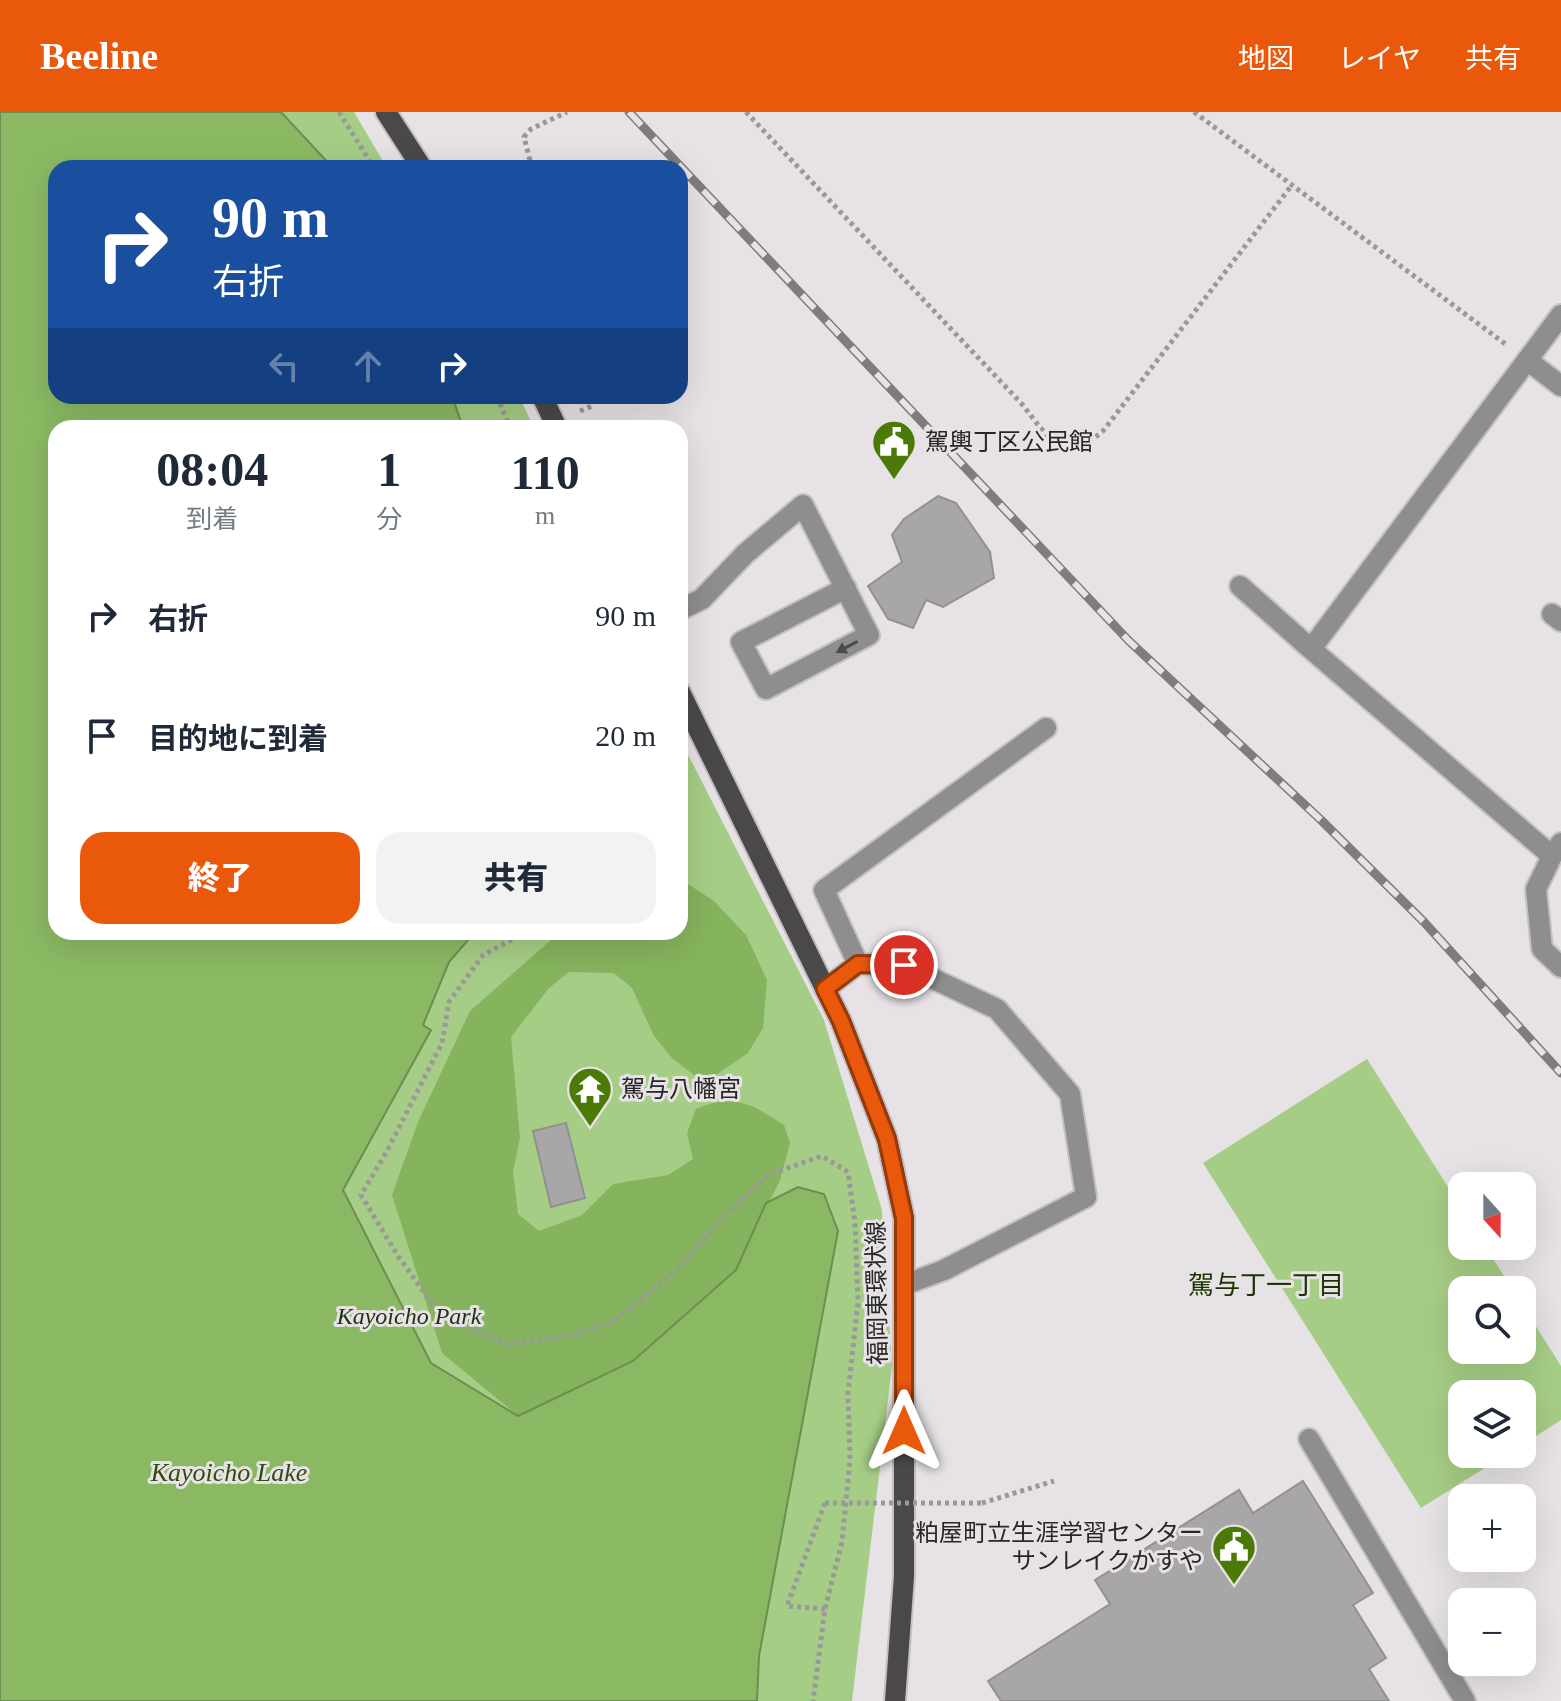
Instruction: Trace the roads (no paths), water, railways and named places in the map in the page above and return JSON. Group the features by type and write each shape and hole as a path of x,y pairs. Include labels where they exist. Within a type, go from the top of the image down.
{"main road":[{"path":"386,112 417,160"},
{"name":"福岡東環状線","path":"688,708 841,1021 887,1139 904,1218 904,1576 895,1701"}],"street":[{"path":"1311,649 1561,315"},
{"path":"1527,360 1561,386"},
{"path":"688,606 702,599 745,554 803,505 846,588 869,635 766,689 741,642 846,588"},
{"path":"1240,586 1311,649 1556,850 1536,889 1542,949 1561,967"},
{"path":"858,964 824,890 1046,728"},
{"path":"825,989 858,964 904,965 997,1009 1070,1094 1086,1197 944,1270 904,1285"},
{"path":"1309,1439 1465,1701"}],"water":[{"name":"Kayoicho Lake","path":"0,112 281,112 326,160 48,160 48,404 455,404 460,420 48,420 48,940 468,940 449,962 423,1025 431,1030 343,1190 431,1363 518,1416 633,1361 736,1270 766,1203 798,1187 824,1194 838,1231 759,1656 757,1701 0,1701"}],"railway":[{"path":"629,112 674,160"},
{"path":"688,174 1129,641 1321,820 1424,922 1561,1073"}],"place":[{"name":"駕輿丁区公民館","path":"894,481"},
{"name":"駕与八幡宮","path":"590,1128"},
{"name":"粕屋町立生涯学習センター サンレイクかすや","path":"1234,1586"}],"district":[{"name":"駕与丁一丁目","path":"1266,1285"}],"park label":[{"name":"Kayoicho Park","path":"409,1316"}]}
